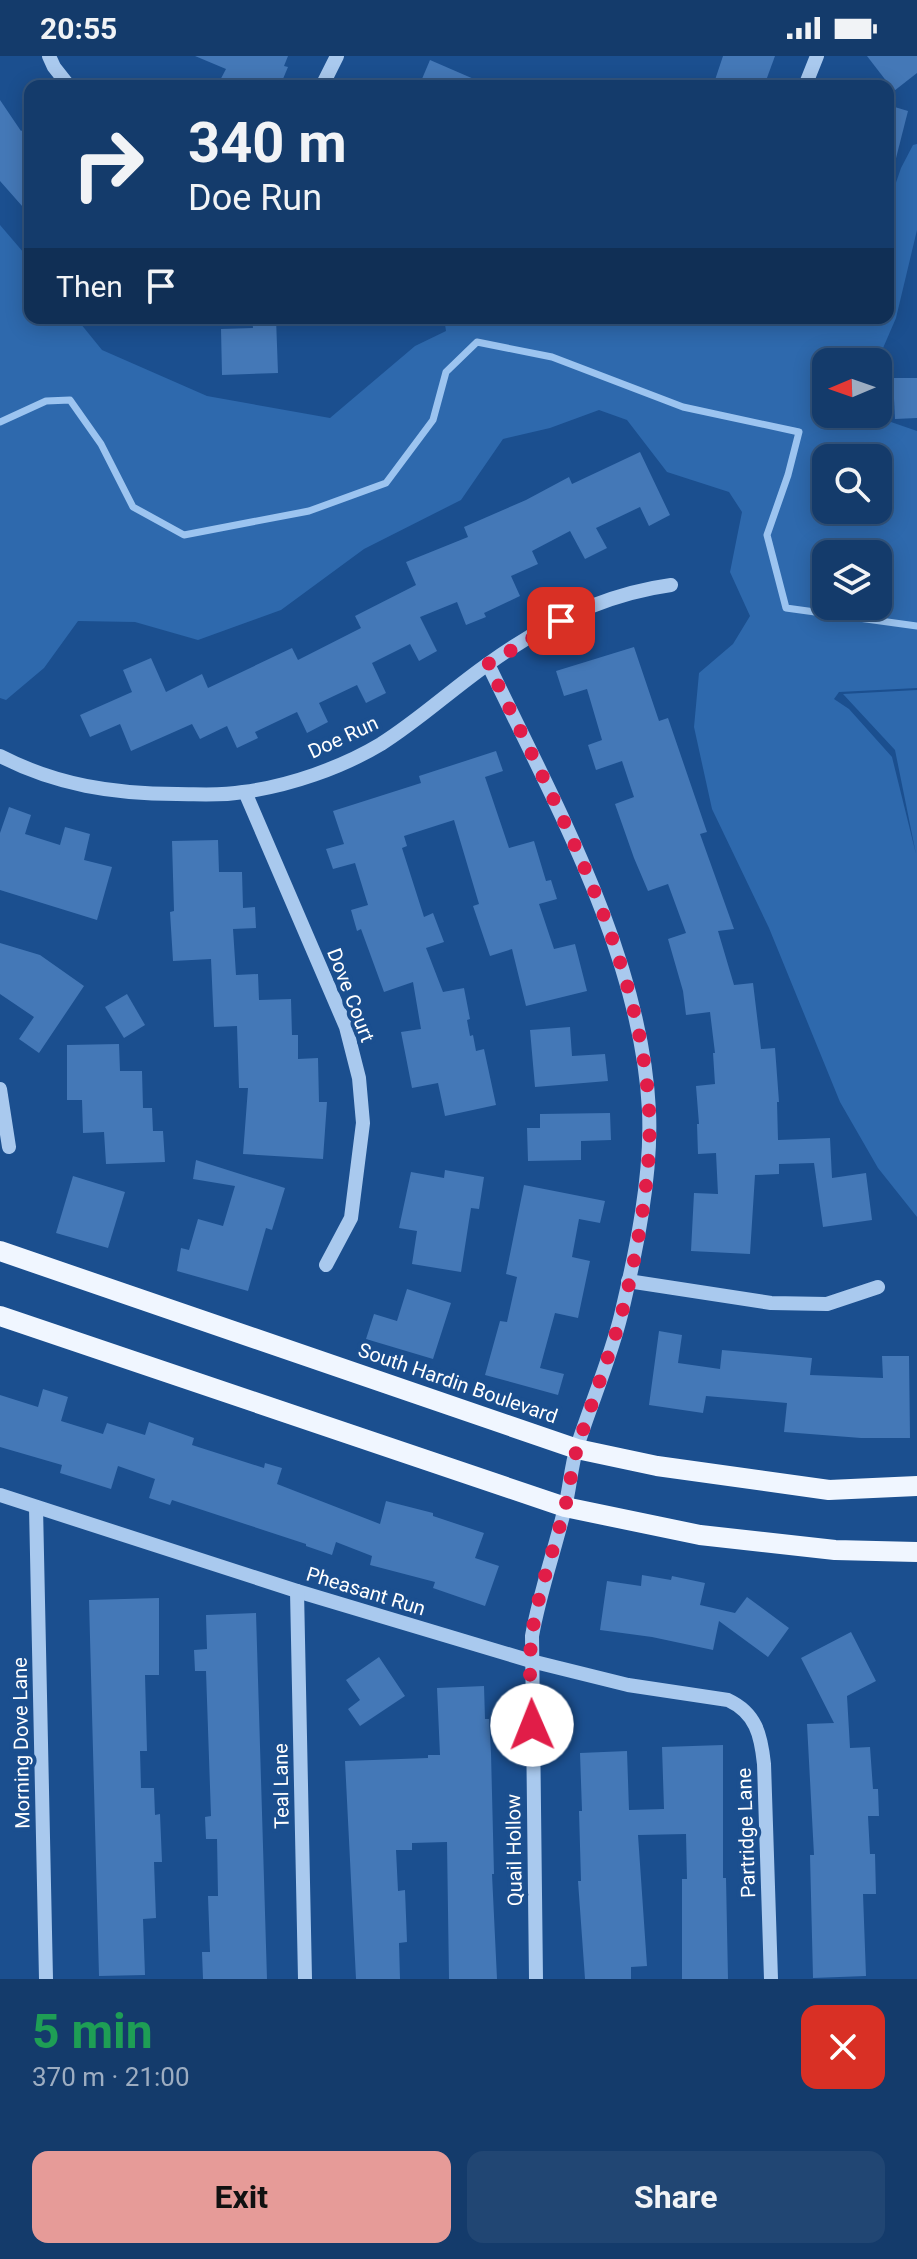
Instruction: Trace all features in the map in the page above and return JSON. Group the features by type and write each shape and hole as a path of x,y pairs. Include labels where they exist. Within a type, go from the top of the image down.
{"main road":[{"name":"South Hardin Boulevard","path":"0,1251 577,1449 657,1466 829,1490 917,1486"},
{"path":"0,1316 565,1507 700,1535 835,1550 917,1552"}],"street":[{"path":"49,56 64,80"},
{"path":"325,80 337,56"},
{"path":"807,80 817,56"},
{"name":"Doe Run","path":"0,756 50,777 106,791 155,794 245,792 314,773 378,745 426,714 488,664 582,609 621,594 671,585"},
{"name":"Quail Hollow","path":"488,664 581,860 619,962 635,1013 649,1111 649,1148 639,1224 621,1316 577,1449 565,1507 538,1598 531,1661 536,1979"},
{"name":"Dove Court","path":"245,792 346,1027 359,1078 363,1123 351,1218 326,1265"},
{"path":"0,1089 9,1147"},
{"path":"628,1281 771,1303 827,1304 878,1287"},
{"name":"Pheasant Run","path":"0,1495 297,1591 531,1661 628,1685 728,1700"},
{"name":"Morning Dove Lane","path":"36,1507 46,1979"},
{"name":"Teal Lane","path":"297,1591 305,1979"},
{"name":"Partridge Lane","path":"728,1700 743,1707 761,1738 771,1979"}],"shaded area":[{"path":"917,144 917,230 894,323 894,188 901,168 913,145"},
{"path":"0,225 24,253 24,324 81,324 102,350 207,396 330,418 415,346 446,331 445,324 893,324 883,348 812,348 812,428 892,428 892,422 917,431 917,688 839,692 834,699 849,709 892,757 916,854 895,750 843,694 917,690 917,1217 878,1168 840,1102 769,928 712,809 694,727 699,673 733,644 750,616 730,572 742,512 729,492 667,472 627,420 599,410 550,428 503,439 461,500 364,549 281,610 198,640 135,622 78,621 44,668 6,700 0,698"}],"building":[{"path":"195,56 288,56 284,66 288,67 283,80 220,80 226,69"},
{"path":"723,56 775,56 766,80 715,80"},
{"path":"867,56 917,56 917,73 894,91 894,80 886,80"},
{"path":"430,60 476,80 422,80"},
{"path":"0,100 21,131 24,129 24,208 0,181"},
{"path":"894,107 908,111 894,166"},
{"path":"253,324 276,324 278,373 222,375 221,329 253,328"},
{"path":"893,378 917,378 917,418 895,419"},
{"path":"640,452 670,515 649,526 640,507 596,528 607,548 585,559 570,531 532,551 538,564 511,576 520,596 484,613 486,617 466,625 457,602 420,617 437,651 419,661 410,644 372,663 386,693 366,703 357,685 319,703 328,722 307,733 297,712 255,732 258,738 237,748 227,726 200,739 192,724 131,751 120,724 90,737 80,715 132,692 123,670 151,658 166,692 202,674 208,688 292,648 298,660 361,628 355,616 416,585 406,562 468,537 464,527 569,477 572,484"},
{"path":"634,647 659,721 668,718 707,832 700,834 734,929 718,931 734,985 753,983 761,1049 775,1048 778,1140 830,1138 832,1178 866,1173 872,1220 823,1227 814,1163 779,1164 779,1174 755,1175 750,1254 691,1251 694,1193 718,1194 716,1153 698,1154 696,1086 715,1084 710,1012 686,1015 683,991 668,939 686,933 668,884 648,891 634,858 615,804 634,797 622,761 596,770 588,745 602,740 587,689 564,696 556,671"},
{"path":"496,751 503,771 485,777 509,848 534,841 546,881 551,880 557,899 539,904 554,949 575,944 587,991 526,1006 512,949 490,956 473,906 479,904 454,820 404,836 407,846 402,848 424,917 433,913 444,942 426,948 443,992 464,988 470,1036 473,1035 476,1051 484,1049 496,1105 445,1116 438,1083 412,1088 401,1032 421,1029 413,982 384,992 351,910 368,905 355,863 333,869 326,849 344,844 333,811 421,783 419,776"},
{"path":"9,807 31,815 25,834 60,845 65,827 90,834 84,860 112,867 97,920 0,890 0,833"},
{"path":"218,840 219,872 242,872 243,908 255,907 256,928 233,929 236,975 258,974 259,1000 291,999 292,1035 298,1035 298,1059 318,1058 319,1102 327,1102 323,1159 243,1154 248,1088 239,1088 237,1026 214,1027 211,959 173,961 170,912 174,911 172,841"},
{"path":"0,943 40,955 84,986 39,1053 19,1039 34,1017 0,994"},
{"path":"127,994 145,1025 124,1038 105,1007"},
{"path":"570,1027 572,1056 605,1054 608,1081 535,1087 530,1030"},
{"path":"119,1044 120,1071 142,1071 143,1108 152,1108 153,1131 163,1131 165,1162 106,1164 104,1132 83,1133 82,1100 67,1100 67,1045"},
{"path":"610,1113 611,1140 581,1141 581,1160 528,1161 527,1128 540,1128 540,1114"},
{"path":"196,1160 285,1188 272,1230 266,1228 248,1291 177,1271 181,1248 189,1250 198,1219 223,1226 235,1186 193,1179"},
{"path":"445,1170 484,1177 479,1209 471,1208 461,1272 412,1264 417,1231 399,1228 411,1172 444,1178"},
{"path":"73,1176 125,1192 108,1248 56,1233"},
{"path":"524,1185 605,1201 600,1223 579,1219 572,1257 590,1261 578,1318 555,1313 540,1368 564,1374 558,1395 485,1375 500,1321 507,1322 517,1277 506,1274"},
{"path":"407,1289 451,1303 433,1359 366,1339 374,1314 397,1321"},
{"path":"659,1331 682,1335 678,1363 720,1369 722,1350 812,1358 810,1375 883,1378 882,1356 909,1356 910,1438 784,1432 787,1403 706,1396 703,1413 649,1405"},
{"path":"43,1389 68,1397 61,1421 103,1434 107,1423 145,1435 149,1422 194,1438 192,1445 264,1468 265,1463 282,1468 277,1484 380,1524 386,1501 433,1513 433,1516 484,1533 475,1558 499,1566 485,1606 433,1588 435,1582 370,1565 372,1556 336,1542 332,1555 172,1500 170,1505 149,1498 155,1479 118,1466 111,1489 60,1473 62,1465 0,1447 0,1395 38,1407"},
{"path":"642,1575 671,1580 672,1576 705,1583 700,1605 735,1613 747,1597 789,1628 768,1657 719,1621 713,1650 600,1630 607,1581 641,1586"},
{"path":"159,1598 159,1675 145,1675 147,1751 140,1751 141,1788 154,1788 155,1815 160,1814 162,1862 154,1862 156,1918 143,1919 145,1975 99,1976 89,1600"},
{"path":"256,1613 267,1979 203,1979 202,1952 210,1952 208,1896 218,1896 217,1839 206,1839 205,1817 211,1816 206,1671 195,1671 194,1650 207,1649 206,1615"},
{"path":"851,1632 876,1681 847,1696 850,1748 870,1747 873,1789 878,1789 879,1816 868,1816 870,1854 875,1854 876,1894 863,1894 866,1976 813,1978 810,1855 814,1855 807,1724 834,1723 801,1658"},
{"path":"379,1657 405,1696 360,1726 348,1709 360,1700 346,1680"},
{"path":"484,1686 485,1719 489,1719 491,1753 497,1979 449,1979 447,1842 412,1843 412,1850 396,1850 398,1891 405,1890 407,1942 399,1943 400,1979 356,1979 345,1761 440,1755 437,1688"},
{"path":"723,1745 723,1878 726,1878 728,1979 682,1979 682,1879 687,1879 686,1834 638,1835 647,1966 631,1967 631,1979 585,1979 578,1881 581,1881 580,1753 627,1751 629,1810 664,1809 662,1747"}],"waterway":[{"path":"0,422 46,401 70,400 101,444 133,507 184,535 309,511 386,483 433,420 446,372 477,342 552,357 683,407 799,432 767,535 786,608 917,626"}],"route":[{"path":"532,1725 532,1636 538,1598 565,1507 577,1449 621,1316 639,1224 649,1148 645,1072 635,1013 619,962 581,860 488,664 561,621"}]}
